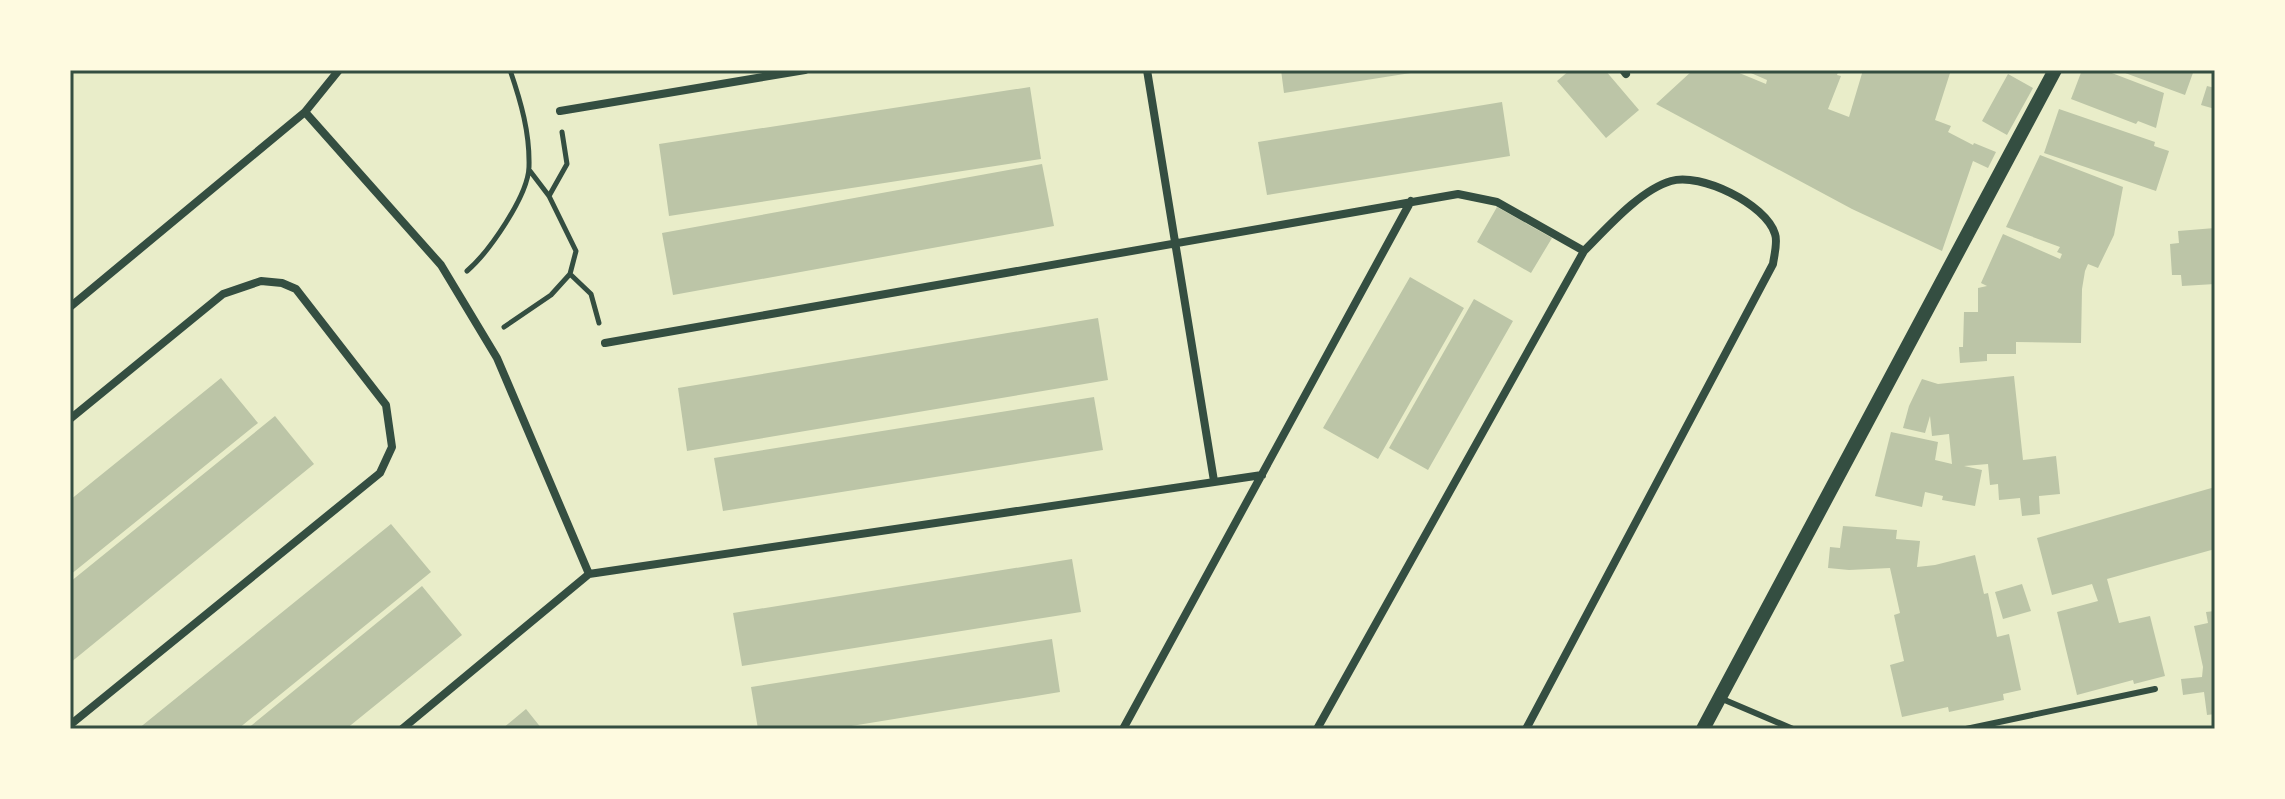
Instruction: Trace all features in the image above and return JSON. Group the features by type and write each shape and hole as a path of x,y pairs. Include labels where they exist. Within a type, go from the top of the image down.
{"street":[{"path":"70,307 305,112 339,70"},
{"path":"560,111 805,70"},
{"path":"1147,70 1214,481"},
{"path":"1703,729 2055,70"},
{"path":"305,112 441,265 497,358 589,574"},
{"path":"1317,729 1584,251 1634,202 1672,180 1710,183 1759,210 1776,235 1773,264 1526,729"},
{"path":"605,343 1458,194 1497,202 1584,251"},
{"path":"1123,729 1411,201"},
{"path":"70,419 223,294 261,281 282,283 296,289 386,405 392,447 380,473 70,725"},
{"path":"402,729 589,574 1262,475"}],"lane":[{"path":"1966,729 2155,689"},
{"path":"1720,698 1793,729"}],"path":[{"path":"452,284 483,257 511,216 529,170 524,113 510,70"},
{"path":"549,196 567,164 560,111"},
{"path":"486,339 551,295 570,274 576,251 549,196 529,170"},
{"path":"570,274 591,294 605,343"}],"building":[{"path":"1281,70 1417,70 1417,72 1284,93"},
{"path":"1570,70 1605,70 1639,110 1606,138 1557,81"},
{"path":"1693,70 1732,70 1766,84 1767,80 1744,70 1839,70 1837,75 1841,76 1828,109 1849,117 1863,70 1951,70 1935,120 1951,126 1948,132 1996,152 1988,168 1973,161 1942,251 1852,209 1656,104"},
{"path":"2082,70 2104,70 2164,93 2156,128 2138,121 2136,124 2071,99"},
{"path":"2117,70 2194,70 2185,95"},
{"path":"2008,74 2033,88 2007,135 1982,121"},
{"path":"2207,86 2215,88 2215,109 2201,105"},
{"path":"1030,87 1041,159 669,216 659,144"},
{"path":"1502,102 1510,156 1267,195 1258,142"},
{"path":"2059,109 2155,142 2154,146 2169,151 2156,191 2044,153"},
{"path":"2040,155 2123,187 2114,235 2098,268 2088,264 2085,271 2081,343 2016,342 2016,354 1987,354 1987,361 1960,363 1964,312 1978,312 1978,288 1987,286 1981,283 2003,234 2060,259 2062,254 2057,252 2060,247 2006,227"},
{"path":"1042,164 1054,226 673,295 662,233"},
{"path":"1497,207 1552,238 1531,273 1477,242"},
{"path":"2215,228 2215,284 2182,286 2181,275 2172,275 2170,244 2179,243 2178,231"},
{"path":"1410,277 1464,308 1378,459 1323,428"},
{"path":"1474,299 1513,321 1428,470 1389,448"},
{"path":"1098,318 1108,380 687,451 678,388"},
{"path":"2014,376 2023,460 2056,456 2060,494 2039,496 2040,514 2022,516 2020,498 1999,500 1998,484 1990,485 1988,464 1964,466 1982,470 1975,506 1942,500 1943,496 1925,492 1922,507 1875,496 1891,432 1938,442 1935,460 1952,464 1949,434 1932,436 1930,416 1925,433 1903,428 1922,379 1938,384"},
{"path":"221,378 258,423 70,575 70,500"},
{"path":"1094,397 1103,450 723,511 714,458"},
{"path":"275,416 314,464 70,663 70,582"},
{"path":"2215,487 2215,549 2107,579 2119,623 2150,616 2165,676 2134,684 2133,680 2077,695 2057,612 2098,601 2092,584 2052,595 2037,538"},
{"path":"391,524 431,572 238,729 138,729"},
{"path":"1843,526 1897,530 1896,539 1920,541 1917,567 1975,555 1984,594 1988,593 1997,637 2009,634 2021,690 2003,694 2004,700 1949,712 1948,707 1902,717 1890,665 1904,661 1894,615 1900,613 1890,568 1828,568 1830,547 1840,548"},
{"path":"1072,559 1081,612 742,666 733,613"},
{"path":"2022,584 2031,611 2003,619 1995,592"},
{"path":"422,586 462,635 346,729 247,729"},
{"path":"2215,611 2215,714 2207,715 2204,692 2183,695 2181,679 2202,677 2203,667 2194,626 2208,623 2206,612"},
{"path":"1052,639 1060,692 833,729 758,729 751,687"},
{"path":"526,709 542,729 502,729"}]}
